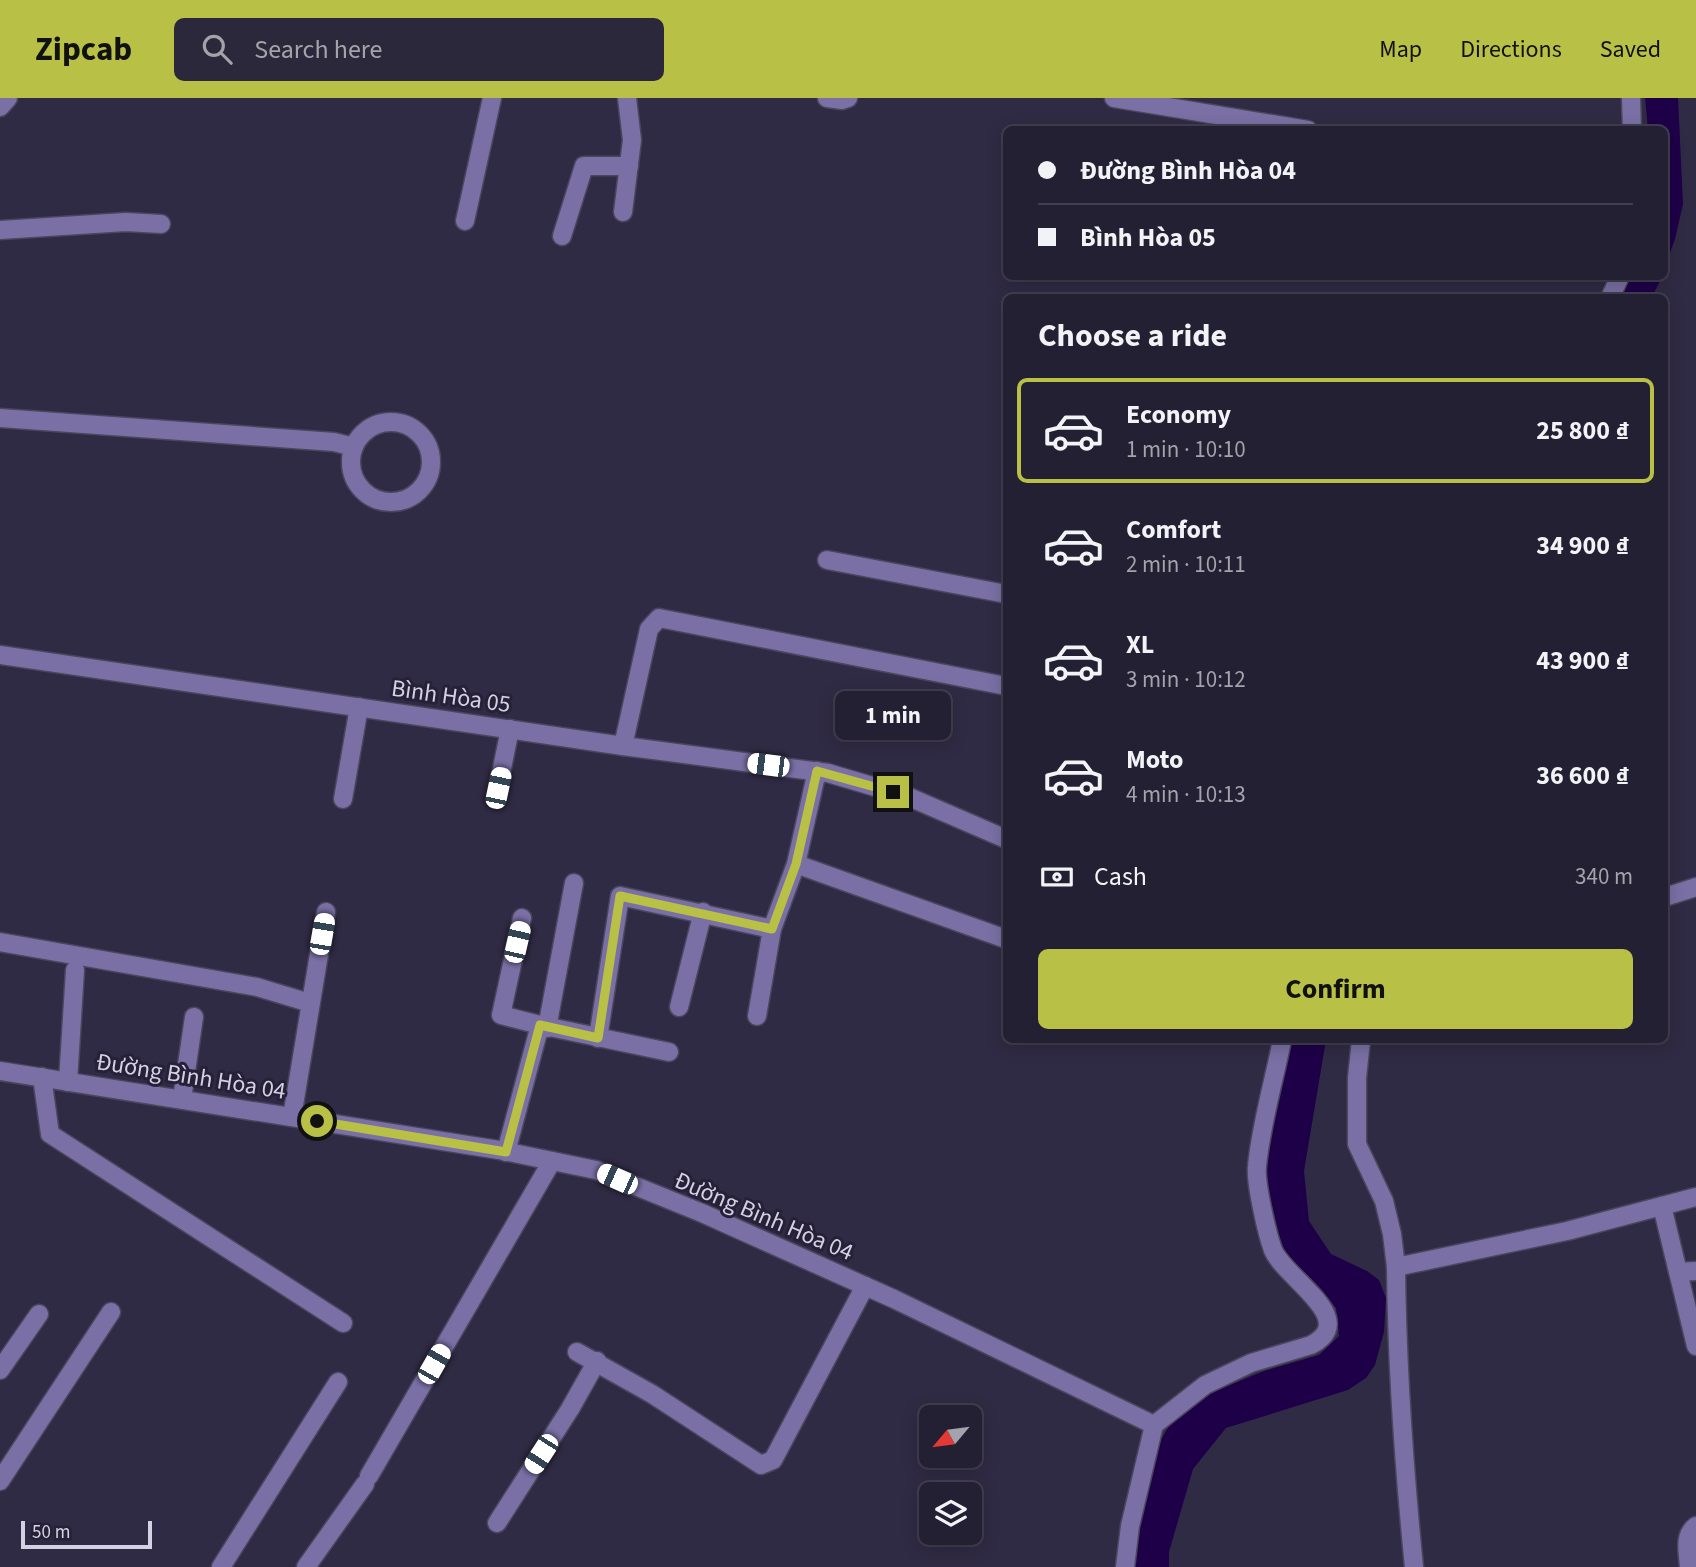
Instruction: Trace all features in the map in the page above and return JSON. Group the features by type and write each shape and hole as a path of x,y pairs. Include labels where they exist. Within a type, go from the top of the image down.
{"street":[{"path":"0,107 8,98"},
{"path":"465,221 492,98"},
{"path":"623,212 632,140 627,98"},
{"path":"827,98 848,98"},
{"path":"1114,98 1284,126"},
{"path":"1631,98 1632,126"},
{"path":"562,236 584,166 629,166"},
{"path":"0,230 125,222 161,224"},
{"path":"0,418 334,442 355,447"},
{"path":"379,424 401,424 412,428 427,445 431,455 428,478 414,495 404,500 382,501 362,489 355,480 352,458 355,447 360,437 379,424"},
{"path":"827,560 1003,593"},
{"path":"622,746 649,629 659,618 1003,685"},
{"name":"Bình Hòa 05","path":"0,655 622,746 817,771 893,792 1003,838"},
{"path":"343,799 359,707"},
{"path":"498,788 510,729"},
{"path":"757,1016 772,929 796,864 817,771"},
{"path":"796,864 1003,938"},
{"path":"506,1152 544,1026 574,883"},
{"path":"1668,896 1696,887"},
{"path":"598,1038 620,896 772,929"},
{"path":"292,1117 326,912"},
{"path":"679,1007 703,912"},
{"path":"522,918 501,1015 669,1052"},
{"path":"0,942 257,987 310,1003"},
{"path":"68,1082 75,970"},
{"path":"181,1099 194,1017"},
{"path":"1125,1567 1129,1526 1154,1425 1205,1385 1251,1363 1311,1345 1326,1334 1329,1319 1325,1310 1286,1270 1273,1251 1256,1169 1281,1043"},
{"path":"1361,1043 1357,1078 1357,1144 1384,1201 1392,1234 1396,1267 1396,1342 1402,1433 1414,1567"},
{"name":"Đường Bình Hòa 04","path":"0,1071 506,1152 596,1170 702,1213 865,1286 1154,1425"},
{"path":"42,1077 50,1134 343,1323"},
{"path":"306,1567 367,1480 552,1161"},
{"path":"1396,1267 1567,1231 1696,1197"},
{"path":"1662,1206 1687,1271 1696,1346"},
{"path":"578,1352 652,1394 761,1465 773,1460 865,1286"},
{"path":"0,1481 111,1312"},
{"path":"0,1370 39,1314"},
{"path":"497,1523 597,1362"},
{"path":"221,1567 338,1382"},
{"path":"1689,1567 1687,1538 1696,1526"}],"shaded area":[{"path":"1645,98 1678,98 1683,204 1668,259 1668,126 1648,126"},
{"path":"1629,280 1660,280 1654,294 1622,294"},
{"path":"1286,1043 1325,1043 1304,1171 1309,1221 1331,1254 1367,1271 1379,1280 1386,1298 1384,1332 1375,1365 1366,1378 1348,1390 1226,1428 1193,1469 1169,1552 1169,1567 1131,1567 1141,1507 1158,1445 1173,1419 1213,1392 1264,1371 1319,1355 1339,1336 1336,1308 1322,1290 1287,1258 1263,1168"}],"route":[{"path":"317,1121 506,1152 540,1025 598,1038 620,896 772,929 796,864 817,771 893,792"}]}
